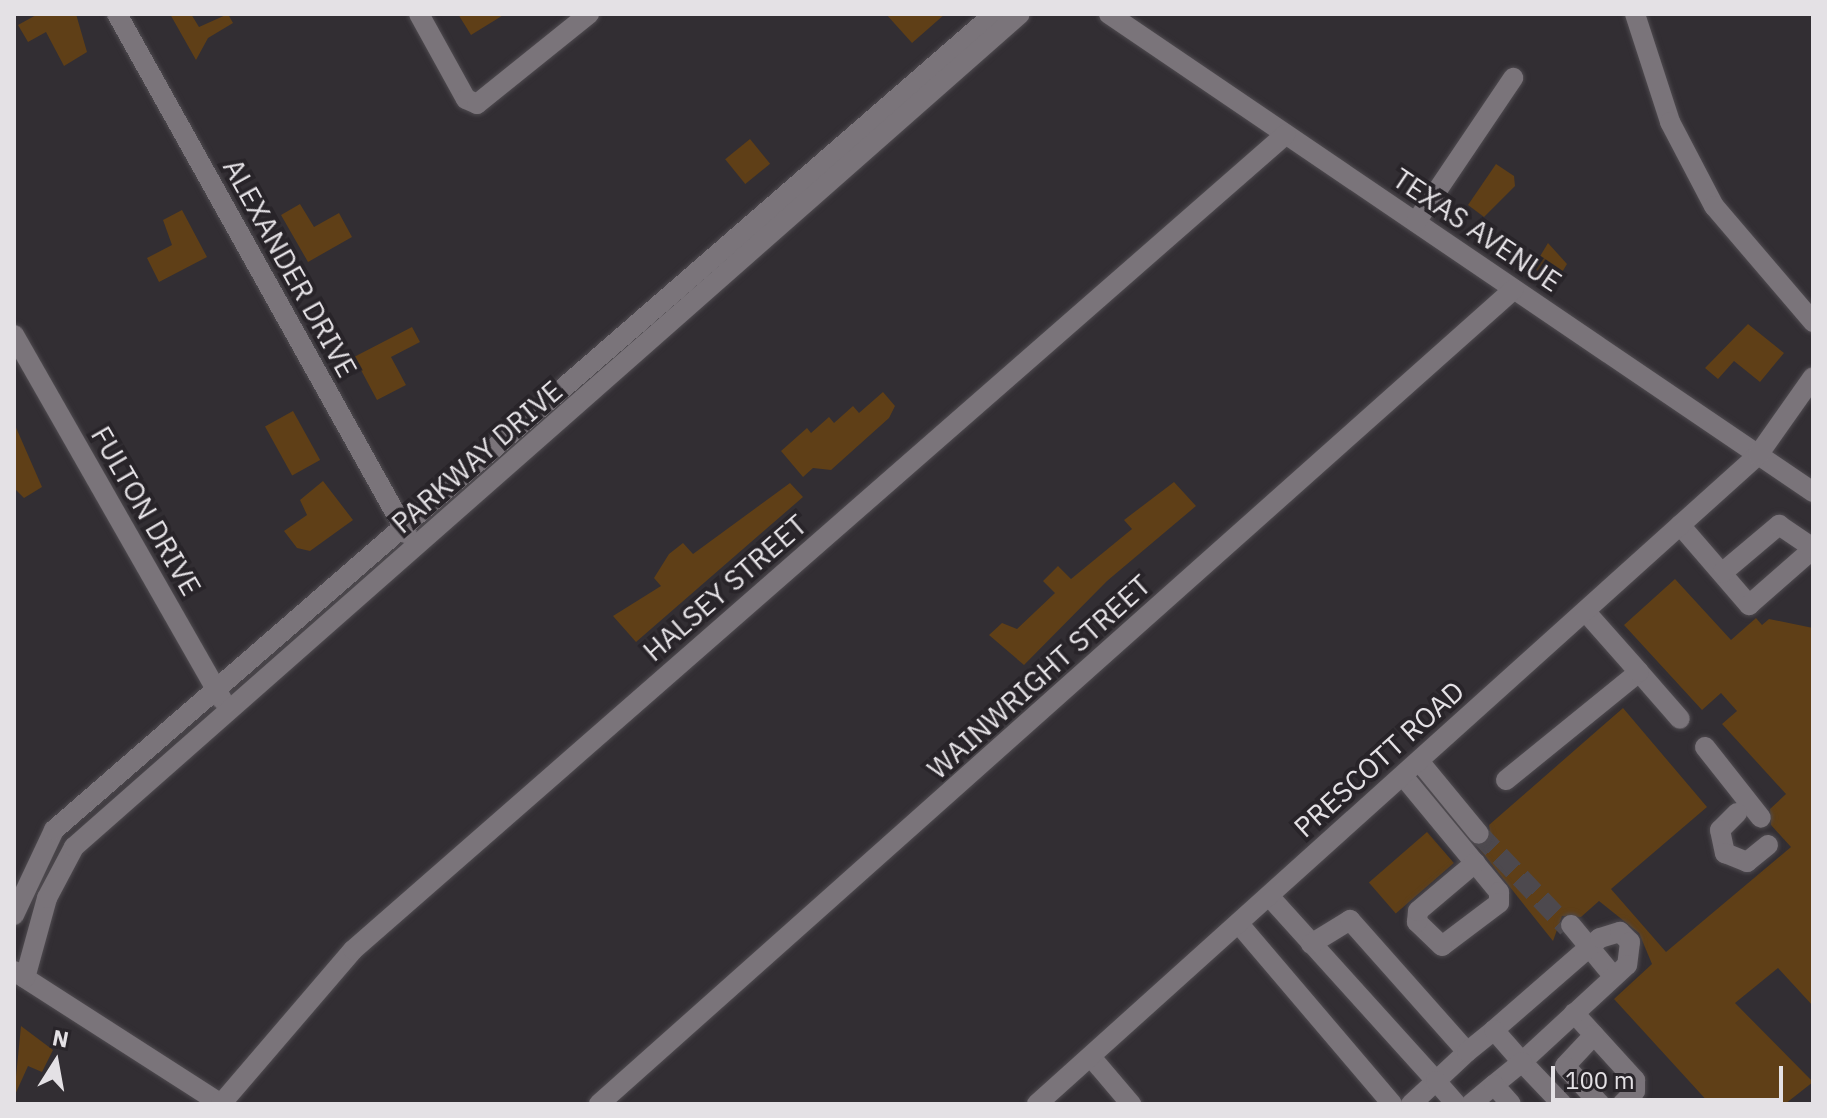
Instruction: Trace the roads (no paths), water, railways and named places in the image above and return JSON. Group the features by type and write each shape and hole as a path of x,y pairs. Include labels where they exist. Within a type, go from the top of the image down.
{"street":[{"name":"ALEXANDER DRIVE","path":"117,14 416,548"},
{"path":"419,14 466,99 477,104 589,14"},
{"name":"PARKWAY DRIVE","path":"14,915 54,830 217,691 401,524 994,14"},
{"name":"PARKWAY DRIVE","path":"19,975 47,898 74,847 230,714 1020,14"},
{"name":"TEXAS AVENUE","path":"1109,14 1813,492"},
{"path":"1635,14 1670,122 1714,206 1813,322"},
{"path":"1416,222 1513,78"},
{"name":"HALSEY STREET","path":"221,1104 353,950 1286,134"},
{"name":"WAINWRIGHT STREET","path":"599,1104 1514,289"},
{"name":"FULTON DRIVE","path":"14,335 230,714"},
{"name":"PRESCOTT ROAD","path":"1037,1104 1758,455 1811,386"},
{"path":"1680,525 1749,605 1813,549 1779,525 1722,573"},
{"path":"1585,611 1694,735 1758,824"},
{"path":"1506,780 1639,672"},
{"path":"1419,761 1479,831"},
{"path":"1403,776 1475,863"},
{"path":"1269,896 1456,1104"},
{"path":"1311,944 1350,920 1467,1052"},
{"path":"1239,924 1392,1104"},
{"path":"1571,927 1614,977"},
{"path":"1411,1104 1588,948 1611,932 1630,942 1633,953 1614,977 1522,1062 1471,1104"},
{"path":"19,975 221,1104"},
{"path":"1574,1013 1635,1080 1635,1091 1622,1104"},
{"path":"1494,1030 1562,1104"},
{"path":"1594,1035 1565,1066 1600,1104"},
{"path":"1091,1057 1131,1104"},
{"path":"1494,1085 1511,1104"}],"tunnel":[{"path":"1479,834 1568,928"}]}
